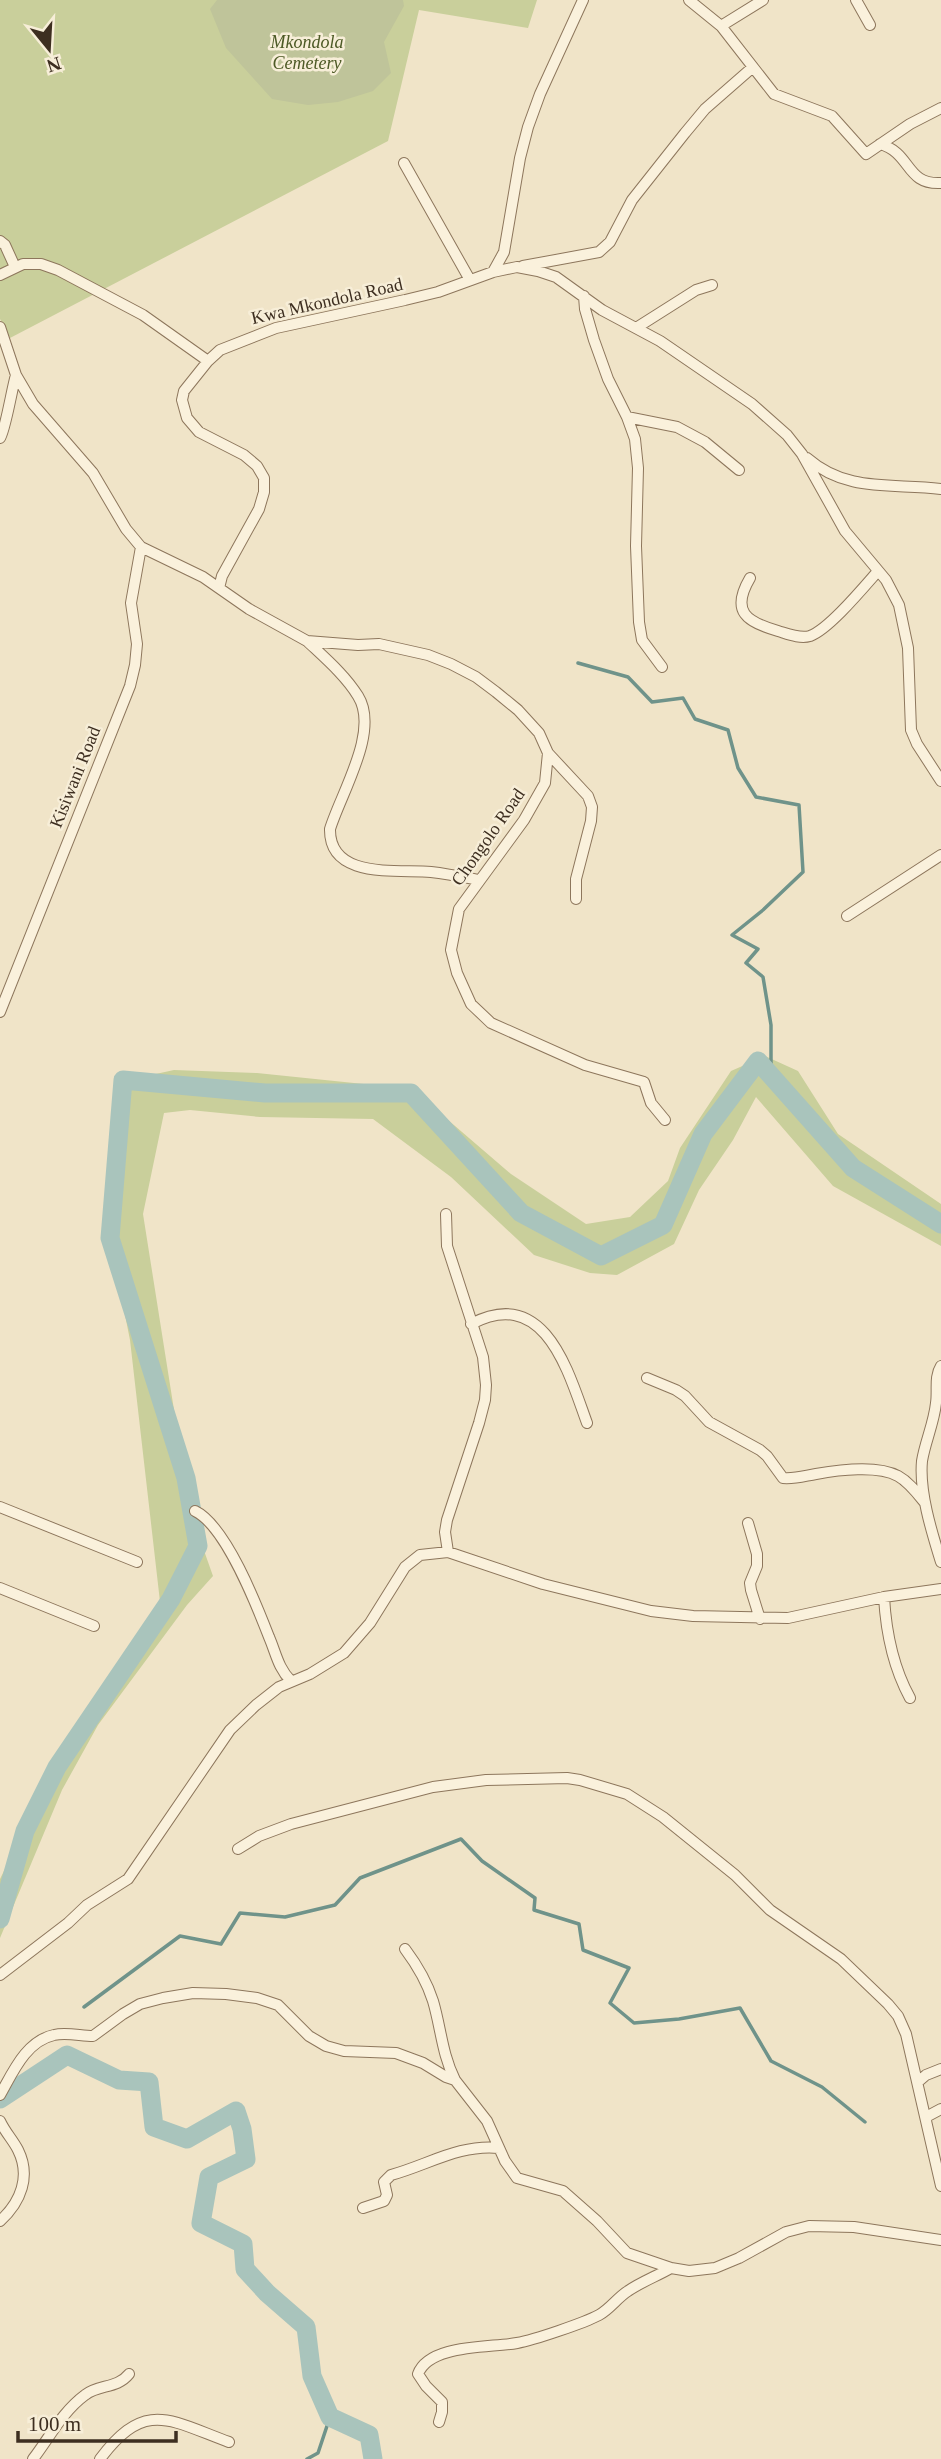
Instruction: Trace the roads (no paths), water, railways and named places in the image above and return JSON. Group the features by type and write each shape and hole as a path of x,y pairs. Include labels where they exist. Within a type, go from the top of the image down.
{"street":[{"path":"493,272 504,252 527,127 583,0"},
{"path":"689,0 721,26 774,94 832,116 866,154 910,124 941,108"},
{"path":"721,26 762,0"},
{"path":"856,0 870,25"},
{"name":"Kwa Mkondola Road","path":"219,588 230,559 259,509 264,492 264,478 257,466 244,455 199,432 187,418 181,401 184,391 208,361 220,350 255,335 313,319 405,300 493,272 599,251 610,242 637,192 705,108 753,67"},
{"path":"880,144 897,150 919,178 927,182 941,183"},
{"path":"404,163 470,280"},
{"path":"0,241 5,245 15,267"},
{"path":"0,275 23,264 41,264 75,278 143,315 208,361"},
{"path":"517,267 556,277 602,310 660,341 752,404 787,435 802,454 845,531 893,591 904,623 908,648 911,730 941,781"},
{"path":"636,328 696,290 712,285"},
{"path":"584,296 594,340 635,439 638,468 636,546 639,622 642,640 662,667"},
{"path":"0,327 16,375 33,404 93,473 126,529 141,547 185,567 249,610 307,641 333,666 354,692 366,716 365,734 330,829 330,838 338,856 367,869 429,872 480,880"},
{"path":"0,438 5,432 16,375"},
{"path":"627,417 677,426 705,442 739,470"},
{"path":"802,454 820,470 853,483 941,489"},
{"name":"Kisiwani Road","path":"0,1013 101,755 125,703 135,665 136,644 131,603 141,547"},
{"path":"750,578 741,603 745,615 757,625 804,638 821,631 878,571"},
{"path":"307,641 350,645 379,644 428,655 475,677 518,710 539,733 548,753 588,796 592,807 576,879 576,899"},
{"name":"Chongolo Road","path":"548,753 545,783 536,801 459,909 452,950 457,973 471,1004 491,1023 590,1067 644,1082 651,1103 666,1120"},
{"path":"846,916 941,855"},
{"path":"446,1214 447,1246 486,1371 485,1399 444,1532 448,1552"},
{"path":"471,1324 488,1315 504,1314 525,1319 543,1330 567,1364 587,1423"},
{"path":"941,1366 937,1373 936,1404 923,1458 922,1484 941,1563"},
{"path":"647,1378 684,1395 709,1422 760,1450 783,1478 858,1470 885,1471 898,1476 925,1503"},
{"path":"0,1507 137,1562"},
{"path":"195,1511 211,1524 221,1538 256,1602 278,1665 291,1681"},
{"path":"748,1523 758,1554 757,1566 750,1583 760,1619"},
{"path":"0,1975 87,1905 128,1879 230,1730 262,1700 344,1653 370,1623 405,1567 420,1555 448,1552 543,1584 651,1611 693,1616 760,1619 804,1615 884,1597 941,1589"},
{"path":"0,1588 94,1626"},
{"path":"884,1597 892,1655 898,1677 911,1698"},
{"path":"238,1849 259,1836 291,1824 433,1787 486,1780 567,1778 627,1794 693,1840 735,1875 770,1910 833,1953 898,2016 919,2081 941,2186"},
{"path":"405,1949 421,1972 433,2002 444,2054 455,2080 487,2121 517,2178 563,2191 597,2221 627,2253 671,2268 689,2271 715,2268 786,2232 809,2226 855,2227 941,2241"},
{"path":"0,2095 25,2054 37,2042 55,2034 93,2036 140,2004 193,1993 237,1995 278,2005 309,2036 326,2046 344,2051 396,2053 455,2080"},
{"path":"919,2081 941,2069"},
{"path":"926,2117 941,2109"},
{"path":"0,2121 18,2149 26,2170 21,2192 11,2210 0,2221"},
{"path":"363,2208 384,2201 387,2195 384,2182 391,2175 464,2150 499,2148"},
{"path":"439,2422 442,2402 418,2374 424,2363 431,2358 469,2348 519,2343 590,2319 608,2309 626,2292 671,2268"},
{"path":"33,2459 56,2424 84,2395 92,2390 120,2383 129,2374"},
{"path":"100,2459 119,2435 140,2422 153,2419 173,2421 229,2442"}],"waterway":[{"path":"578,663 628,677 652,702 683,698 695,719 728,730 738,768 756,797 799,805 803,872 732,935 758,949 746,963 763,977 771,1025 771,1076"},
{"path":"0,1919 25,1831 57,1767 171,1599 198,1546 186,1478 110,1238 123,1080 265,1093 411,1093 521,1213 601,1256 663,1225 703,1134 758,1061 853,1168 941,1224"},
{"path":"84,2007 180,1936 221,1944 240,1913 285,1917 335,1905 360,1878 461,1839 482,1861 535,1898 534,1910 579,1924 583,1950 629,1968 610,2003 634,2023 679,2019 740,2008 771,2061 822,2087 865,2122"},
{"path":"0,2099 67,2055 119,2080 149,2082 154,2127 187,2139 236,2111 242,2129 246,2159 209,2177 201,2223 243,2244 245,2269 267,2293 306,2327 312,2376 330,2417 369,2435 373,2459"},
{"path":"307,2459 318,2453 330,2417"}],"park label":[{"name":"Mkondola Cemetery","path":"307,52"}]}
